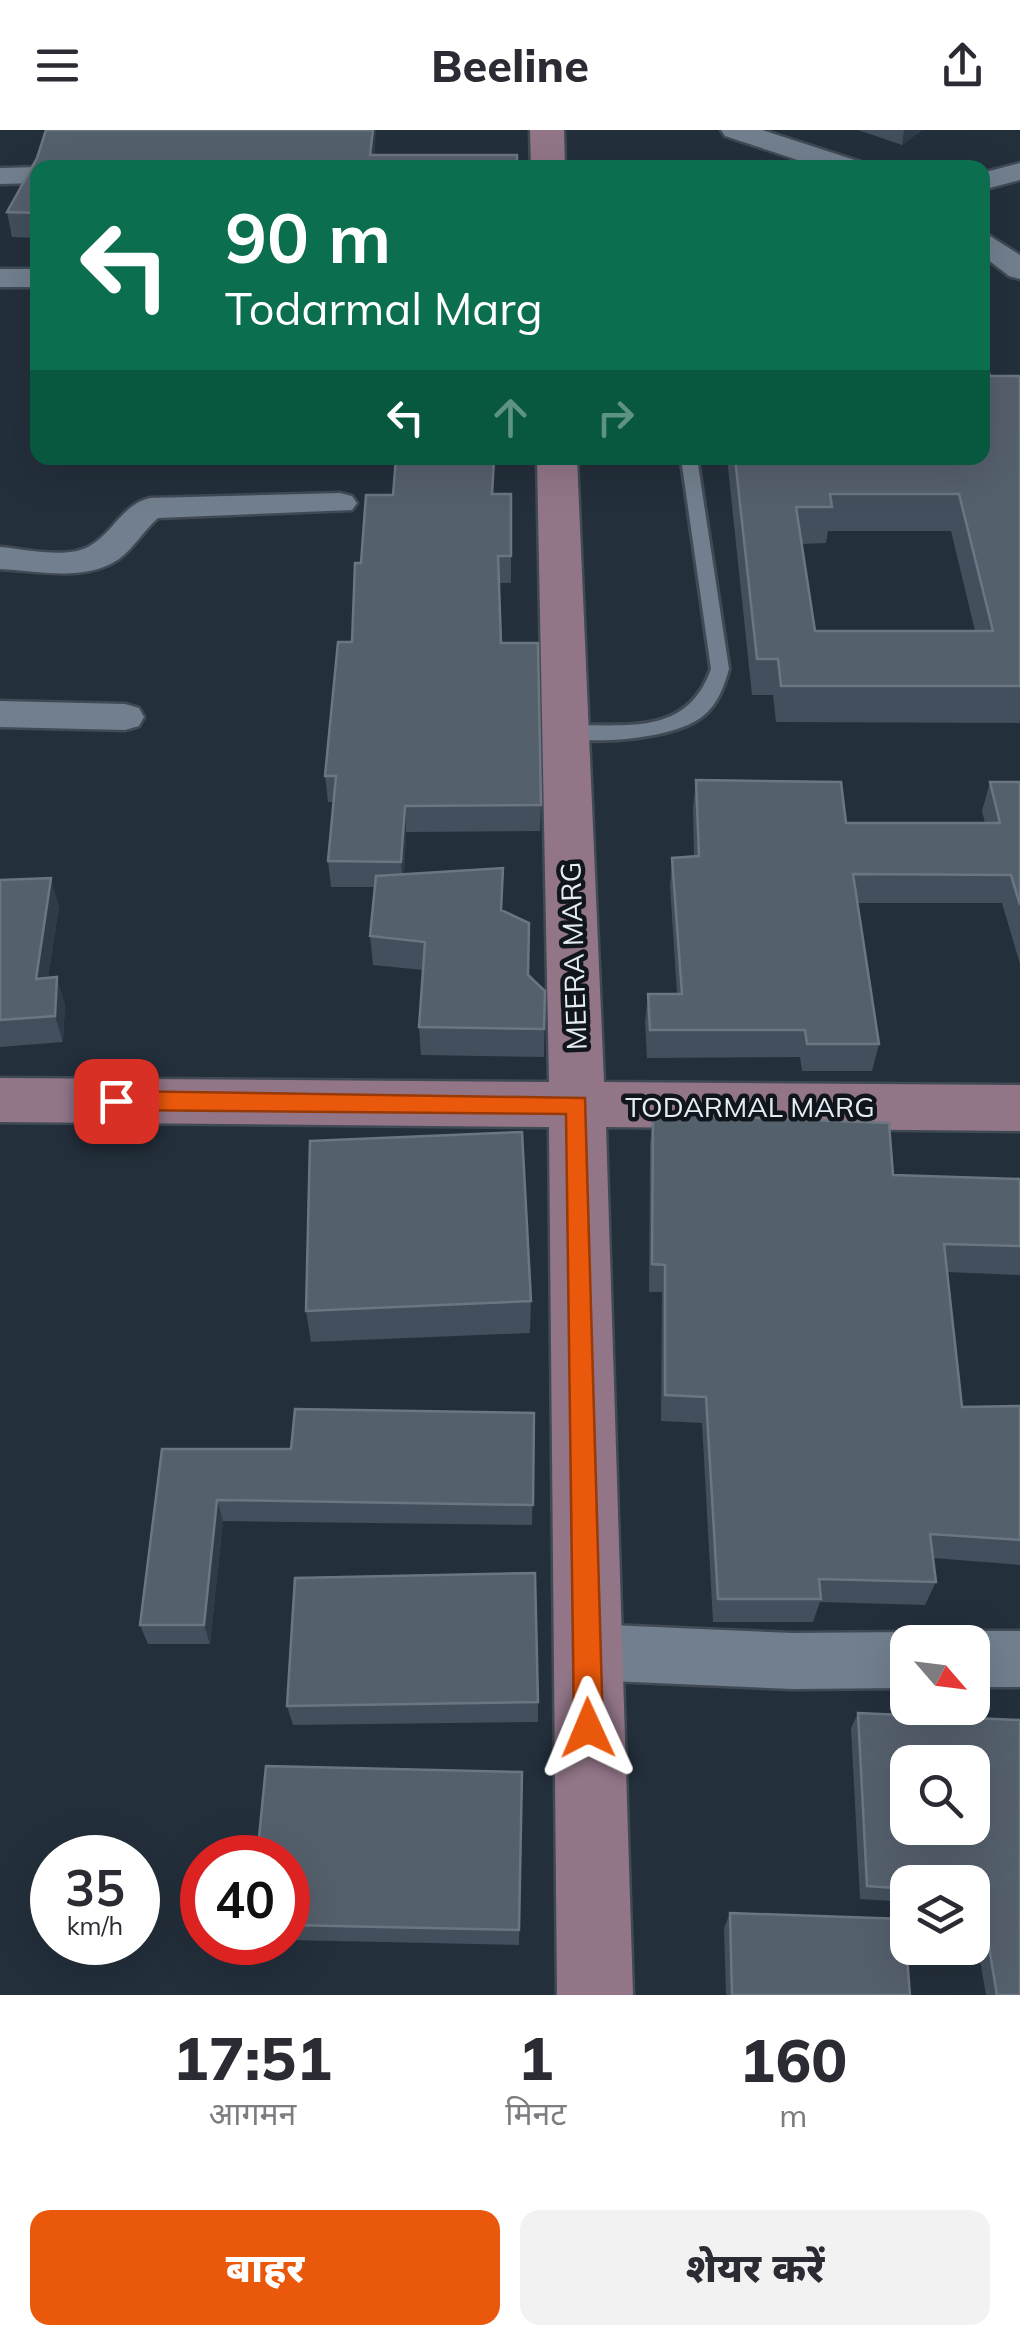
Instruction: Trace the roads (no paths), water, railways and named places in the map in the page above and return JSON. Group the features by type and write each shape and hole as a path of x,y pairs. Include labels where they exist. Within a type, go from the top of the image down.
{"street":[{"path":"546,130 548,160"},
{"path":"735,130 827,160"},
{"path":"990,179 1020,170"},
{"path":"0,176 30,175"},
{"path":"990,246 1020,270"},
{"path":"0,278 30,278"},
{"name":"MEERA MARG","path":"557,465 577,1105 595,1995"},
{"path":"0,558 91,558 106,552 137,516 150,508 340,504"},
{"path":"0,714 125,717"},
{"name":"TODARMAL MARG","path":"0,1100 1020,1108"},
{"path":"587,1652 794,1661 890,1660"},
{"path":"990,1659 1020,1659"}],"lane":[{"path":"566,732 672,726 701,712 716,693 720,669 691,465"}]}
